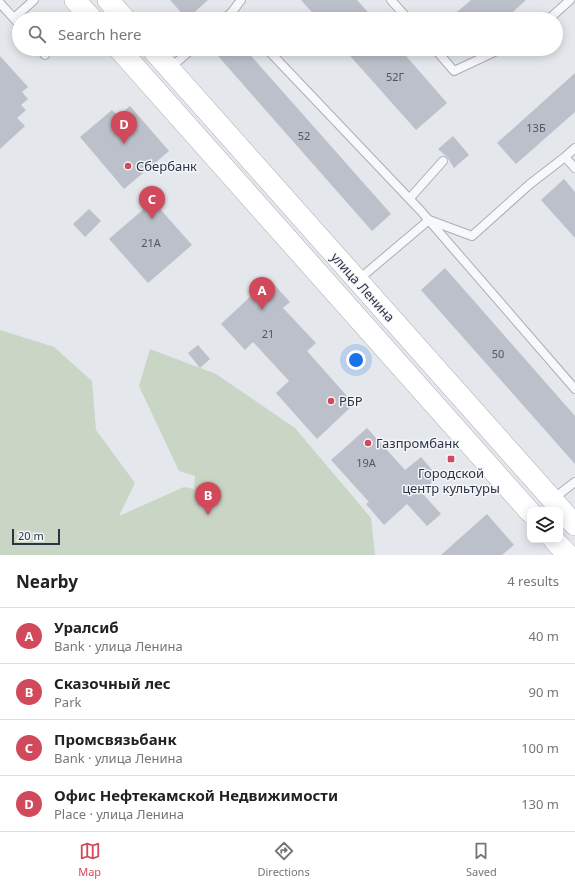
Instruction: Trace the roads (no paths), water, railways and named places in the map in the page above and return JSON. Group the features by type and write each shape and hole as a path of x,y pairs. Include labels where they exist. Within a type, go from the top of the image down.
{"main road":[{"path":"75,0 86,12"},
{"path":"108,0 119,12"},
{"name":"улица Ленина","path":"125,56 527,509"},
{"name":"улица Ленина","path":"158,56 575,525"},
{"path":"557,543 568,555"}],"lane":[{"path":"24,12 34,0"},
{"path":"232,12 241,0"},
{"path":"391,0 402,12"},
{"path":"556,12 570,0"},
{"path":"0,3 12,16"},
{"path":"169,69 184,56"},
{"path":"274,56 410,198 575,389"},
{"path":"441,56 454,71 486,56"},
{"path":"429,220 472,236 530,184 575,148"},
{"path":"565,157 575,168"},
{"path":"410,198 443,161"},
{"path":"358,281 429,220"},
{"path":"552,500 575,482"}],"place":[{"name":"Офис Нефтекамской Недвижимости","path":"124,144"},
{"name":"Сбербанк","path":"128,166"},
{"name":"Промсвязьбанк","path":"152,219"},
{"name":"Уралсиб","path":"262,310"},
{"name":"РБР","path":"331,401"},
{"name":"Газпромбанк","path":"368,443"},
{"name":"Городской центр культуры","path":"451,459"},
{"name":"Сказочный лес","path":"208,515"}]}
